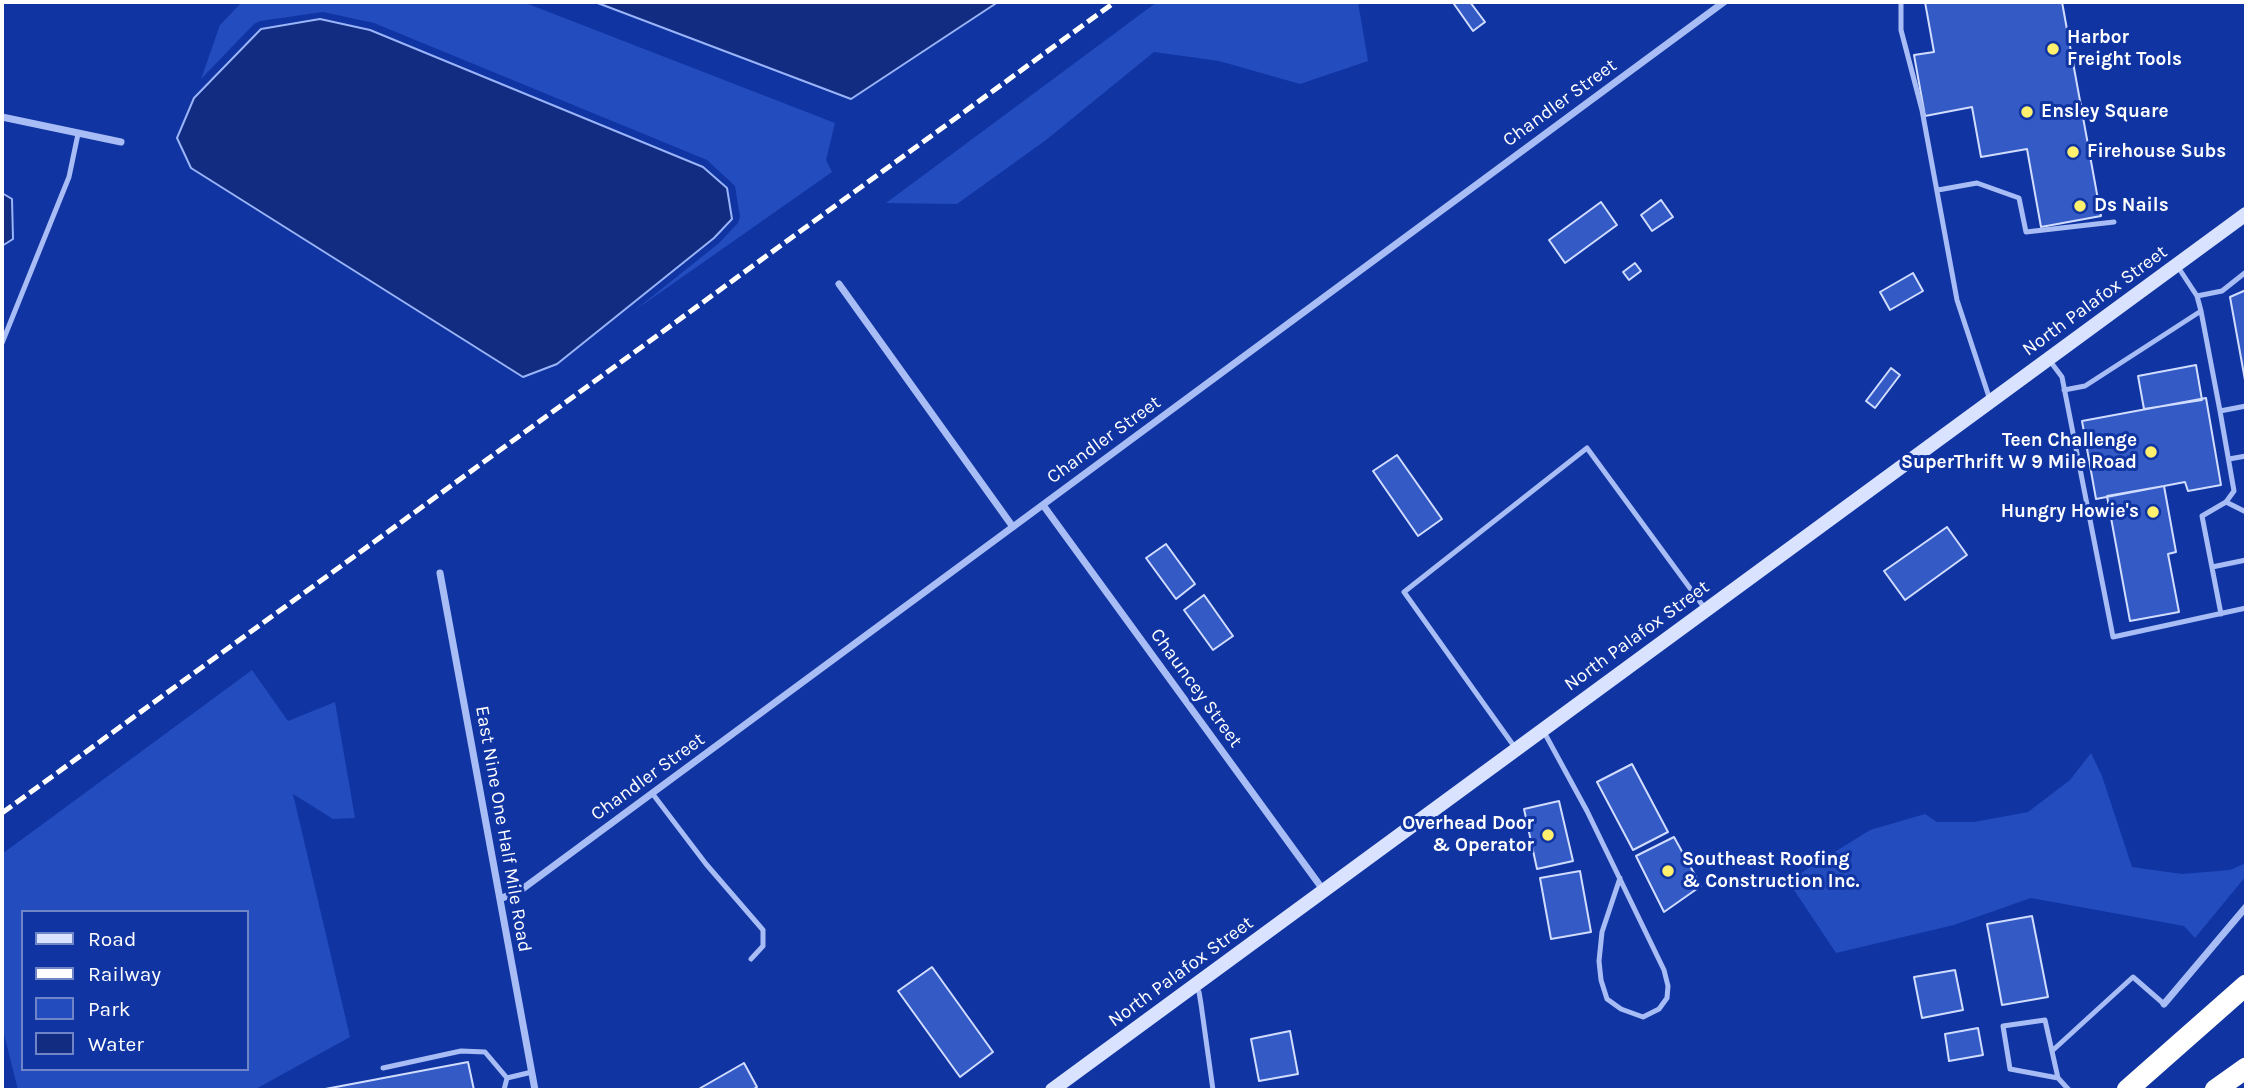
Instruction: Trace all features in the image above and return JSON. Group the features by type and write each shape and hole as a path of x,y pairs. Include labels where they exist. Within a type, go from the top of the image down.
{"highway":[{"path":"2127,1090 2246,985"},
{"path":"2215,1090 2246,1068"}],"main road":[{"name":"North Palafox Street","path":"1052,1090 2246,214"}],"street":[{"name":"Chandler Street","path":"500,899 521,890 1724,2"},
{"path":"2,117 121,142"},
{"path":"839,284 1013,527"},
{"name":"Chauncey Street","path":"1043,505 1324,891"},
{"name":"East Nine One Half Mile Road","path":"440,573 535,1090"},
{"path":"2164,1004 2246,907"}],"lane":[{"path":"1901,2 1901,30 1922,110 1957,300 1990,400"},
{"path":"2,343 69,177 78,134"},
{"path":"1938,190 1977,183 2019,198 2026,232 2114,222"},
{"path":"2176,265 2197,296 2201,311 2234,486 2231,498 2203,516 2221,614"},
{"path":"2197,296 2222,291 2246,272"},
{"path":"2064,390 2085,386 2201,311"},
{"path":"2048,358 2062,377 2113,637 2246,608"},
{"path":"2220,411 2246,406"},
{"path":"1516,749 1404,592 1587,448 1706,610"},
{"path":"2229,459 2246,456"},
{"path":"2226,502 2246,512"},
{"path":"2212,567 2246,561"},
{"path":"1543,730 1587,811 1620,878 1664,970 1668,986 1667,998 1659,1009 1643,1017 1621,1009 1607,999 1601,980 1599,961 1602,932 1620,878"},
{"path":"652,793 706,864 763,930 763,946 751,959"},
{"path":"2052,1051 2133,977 2164,1004"},
{"path":"1194,986 1201,1004 1213,1090"},
{"path":"2058,1077 2010,1069 2003,1026 2045,1020 2058,1077 2069,1090"},
{"path":"383,1068 461,1051 485,1052 507,1079"},
{"path":"507,1079 532,1072"},
{"path":"504,1090 507,1079"}],"green space":[{"path":"242,2 523,2 835,123 826,160 832,172 634,311 719,243 738,223 740,217 735,186 707,160 374,23 323,12 254,24 201,79 220,25"},
{"path":"1157,2 1358,2 1368,61 1300,84 1219,61 1154,52 1046,140 957,204 886,203"},
{"path":"252,670 288,721 335,702 355,818 333,819 293,794 350,1037 254,1090 18,1090 2,1026 2,854"},
{"path":"2091,753 2102,776 2132,867 2182,874 2230,870 2246,863 2246,876 2195,938 2184,926 2031,898 1954,925 1836,953 1788,881 1870,830 1925,814 1937,822 1974,822 2028,812 2070,780"}],"water":[{"path":"595,2 998,2 851,99"},
{"path":"320,19 370,30 703,167 727,188 732,219 714,238 557,364 523,377 191,168 177,138 194,98 261,29"},
{"path":"2,193 12,199 13,239 2,246"}],"building":[{"path":"1470,2 1485,22 1473,31 1454,4"},
{"name":"Ensley Square","path":"1925,2 2062,2 2101,216 2041,227 2027,149 1981,157 1972,107 1925,116 1914,55 1934,52"},
{"path":"1661,200 1673,217 1652,231 1641,215"},
{"path":"1601,202 1617,225 1565,263 1549,240"},
{"path":"1635,263 1641,271 1629,280 1623,272"},
{"path":"1913,273 1923,291 1890,310 1880,292"},
{"path":"2246,290 2246,380 2245,380 2230,297"},
{"path":"2196,365 2202,400 2144,409 2138,376"},
{"path":"1891,368 1900,375 1875,408 1866,401"},
{"name":"Teen Challenge SuperThrift W 9 Mile Road","path":"2206,398 2221,485 2188,491 2185,482 2096,499 2082,421"},
{"path":"1397,455 1442,519 1418,536 1373,471"},
{"path":"2164,486 2176,552 2168,554 2179,612 2130,621 2107,496"},
{"path":"1947,527 1967,555 1905,600 1884,571"},
{"path":"1166,544 1195,584 1176,599 1146,558"},
{"path":"1204,595 1233,636 1213,650 1184,610"},
{"path":"1632,764 1668,832 1633,850 1597,782"},
{"name":"Overhead Door & Operator","path":"1559,801 1573,861 1537,869 1524,809"},
{"name":"Southeast Roofing & Construction Inc.","path":"1674,837 1701,886 1664,912 1636,856"},
{"path":"1580,871 1591,932 1551,939 1540,878"},
{"path":"2032,916 2048,997 2002,1005 1987,924"},
{"path":"932,967 993,1052 960,1077 898,991"},
{"path":"1955,970 1963,1010 1922,1018 1914,977"},
{"path":"1978,1028 1983,1055 1949,1061 1945,1034"},
{"path":"1290,1031 1298,1074 1259,1081 1251,1039"},
{"path":"468,1062 474,1090 320,1090"},
{"path":"744,1063 757,1087 752,1090 697,1090"}],"railway":[{"path":"2,813 1115,2"}],"place":[{"name":"Harbor Freight Tools","path":"2053,49"},
{"name":"Ensley Square","path":"2027,112"},
{"name":"Firehouse Subs","path":"2073,152"},
{"name":"Ds Nails","path":"2080,206"},
{"name":"Teen Challenge SuperThrift W 9 Mile Road","path":"2151,452"},
{"name":"Hungry Howie's","path":"2153,512"},
{"name":"Overhead Door & Operator","path":"1548,835"},
{"name":"Southeast Roofing & Construction Inc.","path":"1668,871"}]}
